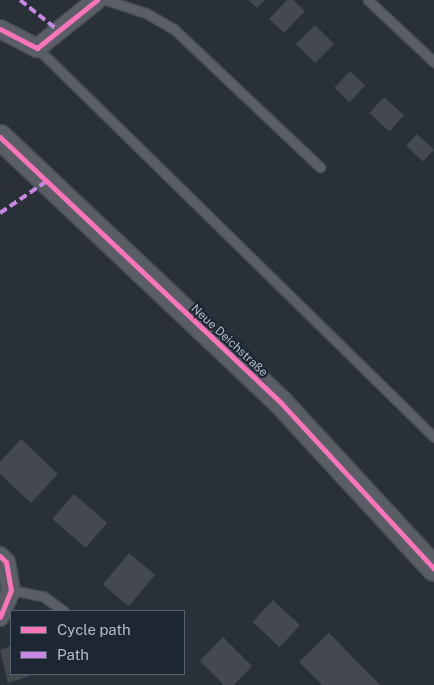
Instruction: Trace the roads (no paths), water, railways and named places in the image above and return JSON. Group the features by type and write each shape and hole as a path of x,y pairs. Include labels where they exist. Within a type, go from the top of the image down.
{"street":[{"path":"0,29 37,48 97,0"},
{"name":"Neue Deichstraße","path":"0,137 282,404 434,569"},
{"path":"0,556 6,562 11,590 0,618"}],"lane":[{"path":"106,0 146,13 174,29 320,167"},
{"path":"368,0 434,62"},
{"path":"37,48 434,437"},
{"path":"11,590 43,596 63,610"}]}
